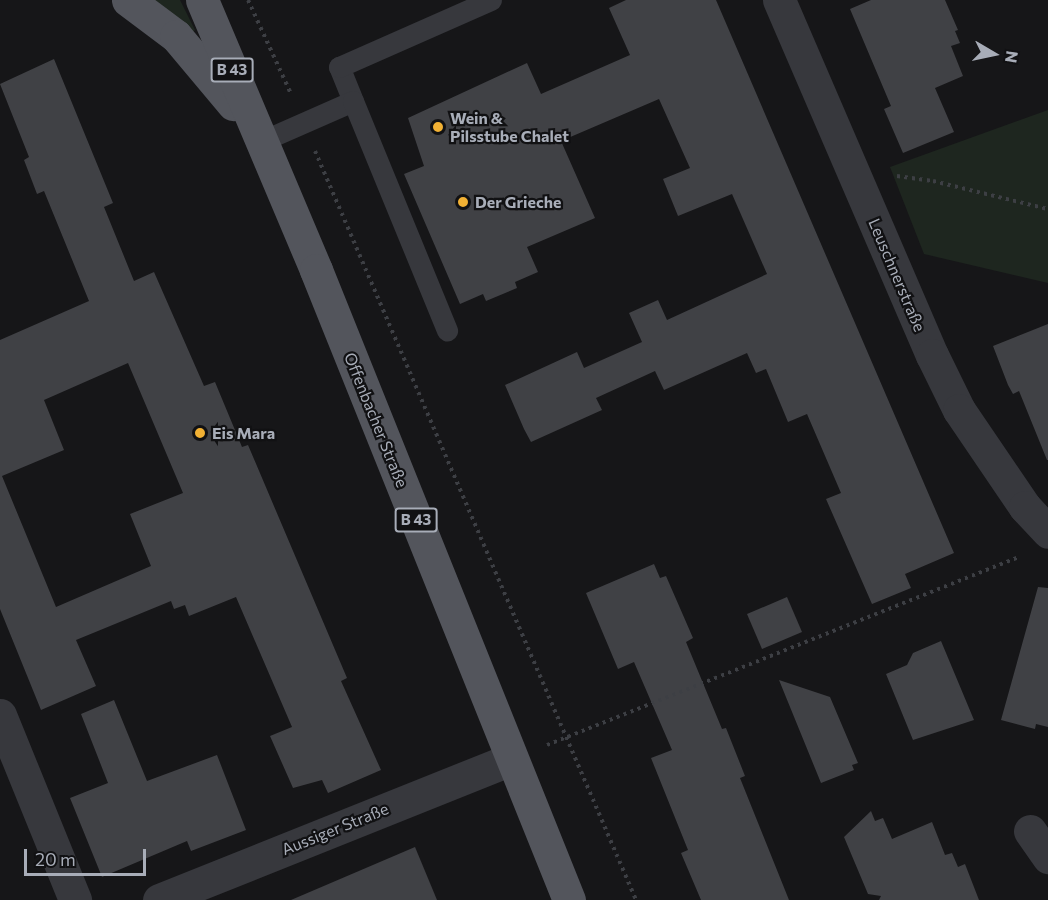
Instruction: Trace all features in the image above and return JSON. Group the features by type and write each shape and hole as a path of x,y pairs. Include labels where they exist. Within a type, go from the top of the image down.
{"main road":[{"name":"Offenbacher Straße","path":"128,0 176,36 261,141"},
{"name":"Offenbacher Straße","path":"202,0 569,900"}],"street":[{"name":"Leuschnerstraße","path":"779,0 852,171 959,410 1025,507 1037,543"},
{"path":"0,715 75,900"},
{"name":"Aussiger Straße","path":"159,900 511,759"},
{"path":"1030,831 1048,857"}],"lane":[{"path":"447,330 339,67 491,0"},
{"path":"261,141 353,101"}],"path":[{"path":"248,0 303,123 636,900"},
{"path":"852,171 933,181 1048,209"},
{"path":"511,759 1037,543"}],"shaded area":[{"path":"149,0 180,0 195,30 190,35"},
{"path":"1048,110 1048,283 924,254 890,167"}],"building":[{"path":"626,0 716,0 954,553 905,574 911,588 872,604 826,499 841,493 807,414 788,422 766,369 756,373 747,353 664,390 655,371 596,398 602,410 531,442 524,429 505,385 577,352 584,368 642,342 629,313 658,300 667,320 767,274 732,194 678,216 663,179 690,168 659,99 561,141 595,218 527,247 538,272 515,282 517,288 486,301 483,294 460,304 404,174 424,166 408,118 527,63 541,94 630,55 609,8"},
{"path":"871,0 945,0 958,30 955,31 960,43 951,46 963,76 935,88 954,132 903,153 884,109 891,106 850,9"},
{"path":"54,59 113,203 104,207 134,281 154,272 204,386 215,382 242,447 248,445 347,678 341,681 381,770 328,793 322,780 293,788 270,736 292,727 236,597 189,616 185,605 174,609 171,601 76,640 96,686 41,710 0,609 0,340 89,301 44,191 37,194 24,160 29,157 0,84","holes":["128,363 183,493 130,514 151,566 56,607 2,476 64,450 44,400"]},
{"path":"1048,324 1047,460 1019,391 1013,394 993,346"},
{"path":"654,564 660,578 666,576 693,638 686,642 722,729 726,728 745,776 740,778 789,900 701,900 681,853 688,850 651,758 672,750 634,662 618,669 586,593"},
{"path":"1038,587 1048,588 1048,727 1036,724 1035,729 1001,720"},
{"path":"787,597 802,632 762,649 747,614"},
{"path":"941,641 974,720 913,740 886,674 907,665 913,653"},
{"path":"779,680 830,697 858,763 852,765 854,770 821,783"},
{"path":"114,700 147,781 217,755 246,830 191,851 187,841 102,877 70,798 108,783 81,714"},
{"path":"871,811 875,821 883,818 892,839 932,822 945,855 952,853 958,867 965,864 979,900 879,900 881,896 868,894 844,837"},
{"path":"415,847 437,900 291,900"}],"place":[{"name":"Wein & Pilsstube Chalet","path":"438,127"},
{"name":"Der Grieche","path":"463,202"},
{"name":"Eis Mara","path":"200,433"}]}
